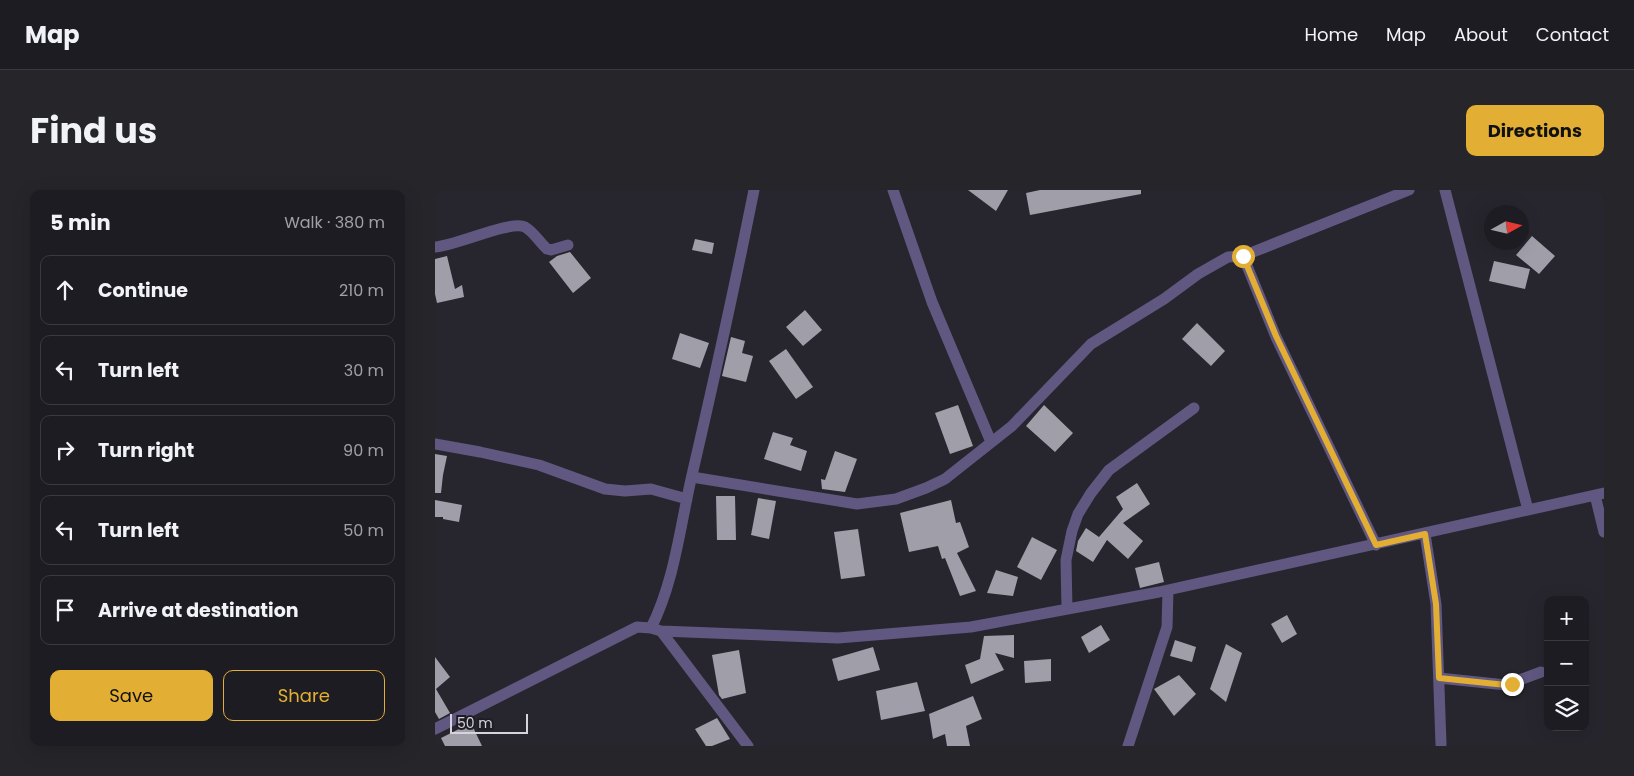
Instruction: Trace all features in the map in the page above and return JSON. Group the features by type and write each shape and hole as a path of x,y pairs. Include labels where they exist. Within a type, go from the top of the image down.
{"street":[{"path":"656,629 669,585 691,477 732,301 754,190"},
{"path":"893,190 932,302 991,442"},
{"path":"691,477 857,504 896,499 926,488 945,479 1012,426 1091,344 1163,299 1198,274 1228,257 1243,256 1409,190"},
{"path":"1445,190 1529,510"},
{"path":"435,247 450,246 474,236 517,225 527,229 547,249 551,250 568,244"},
{"path":"1243,256 1276,336 1376,545"},
{"path":"1067,609 1066,560 1078,514 1091,493 1109,470 1194,408"},
{"path":"435,444 539,465 605,489 625,491 651,489 687,498"},
{"path":"435,729 637,627 838,638 971,627 1168,590 1600,494 1604,532"},
{"path":"1425,534 1436,604 1441,744"},
{"path":"1128,746 1167,627 1168,590"},
{"path":"656,629 748,746"},
{"path":"1439,678 1506,685 1541,672"}],"building":[{"path":"968,190 1008,190 996,211"},
{"path":"1040,190 1141,190 1141,194 1030,215 1026,193"},
{"path":"1532,236 1555,256 1539,274 1516,255 1520,250 1529,250 1529,240"},
{"path":"695,239 714,243 712,254 692,250"},
{"path":"570,252 591,278 573,293 549,262 557,256"},
{"path":"447,256 455,289 462,285 464,297 437,303 435,294 435,259"},
{"path":"1494,261 1530,269 1525,289 1489,281"},
{"path":"805,310 822,330 803,346 786,327"},
{"path":"1197,323 1225,351 1211,366 1182,339"},
{"path":"680,333 709,343 700,368 672,359"},
{"path":"731,337 745,341 742,353 753,356 746,382 722,376"},
{"path":"786,349 813,387 796,399 769,361"},
{"path":"958,405 973,446 950,454 935,413"},
{"path":"1044,405 1073,433 1055,452 1026,426"},
{"path":"773,432 793,438 790,445 807,451 801,471 764,459"},
{"path":"835,451 857,459 845,492 822,489 821,479 825,480"},
{"path":"435,454 447,456 441,493 435,493"},
{"path":"1137,483 1150,504 1123,523 1143,541 1128,559 1107,540 1093,562 1076,551 1078,541 1086,528 1099,537 1123,509 1116,497"},
{"path":"716,496 735,496 736,540 717,540"},
{"path":"758,498 776,501 769,539 751,535"},
{"path":"435,500 462,505 459,522 443,519 443,517 435,517"},
{"path":"951,500 956,523 960,522 969,547 957,553 976,591 960,596 945,558 942,559 938,546 909,552 900,513"},
{"path":"858,529 865,576 841,579 834,532"},
{"path":"1032,537 1057,550 1041,580 1017,567"},
{"path":"1159,562 1164,582 1140,588 1135,568"},
{"path":"996,570 1018,577 1013,596 987,593"},
{"path":"1287,615 1297,634 1282,643 1271,624"},
{"path":"1101,625 1110,640 1089,653 1081,637"},
{"path":"1014,635 1014,658 995,653 1004,670 971,684 965,665 980,659 984,636"},
{"path":"1175,640 1196,647 1192,662 1170,656"},
{"path":"1226,644 1242,653 1226,702 1210,689"},
{"path":"873,647 880,670 838,681 832,659"},
{"path":"739,650 746,693 722,699 719,695 712,655"},
{"path":"435,657 450,677 436,689 450,713 439,719 435,712"},
{"path":"1051,659 1051,681 1025,683 1024,661"},
{"path":"1179,675 1196,694 1174,716 1154,689"},
{"path":"917,682 925,711 881,720 876,691"},
{"path":"973,696 982,719 966,726 970,746 947,746 945,734 933,739 929,714"},
{"path":"717,718 730,739 712,746 706,746 695,729"},
{"path":"471,723 482,746 445,746 441,738"}],"route":[{"path":"1243,256 1276,336 1376,545 1425,534 1436,604 1439,678 1512,684"}]}
